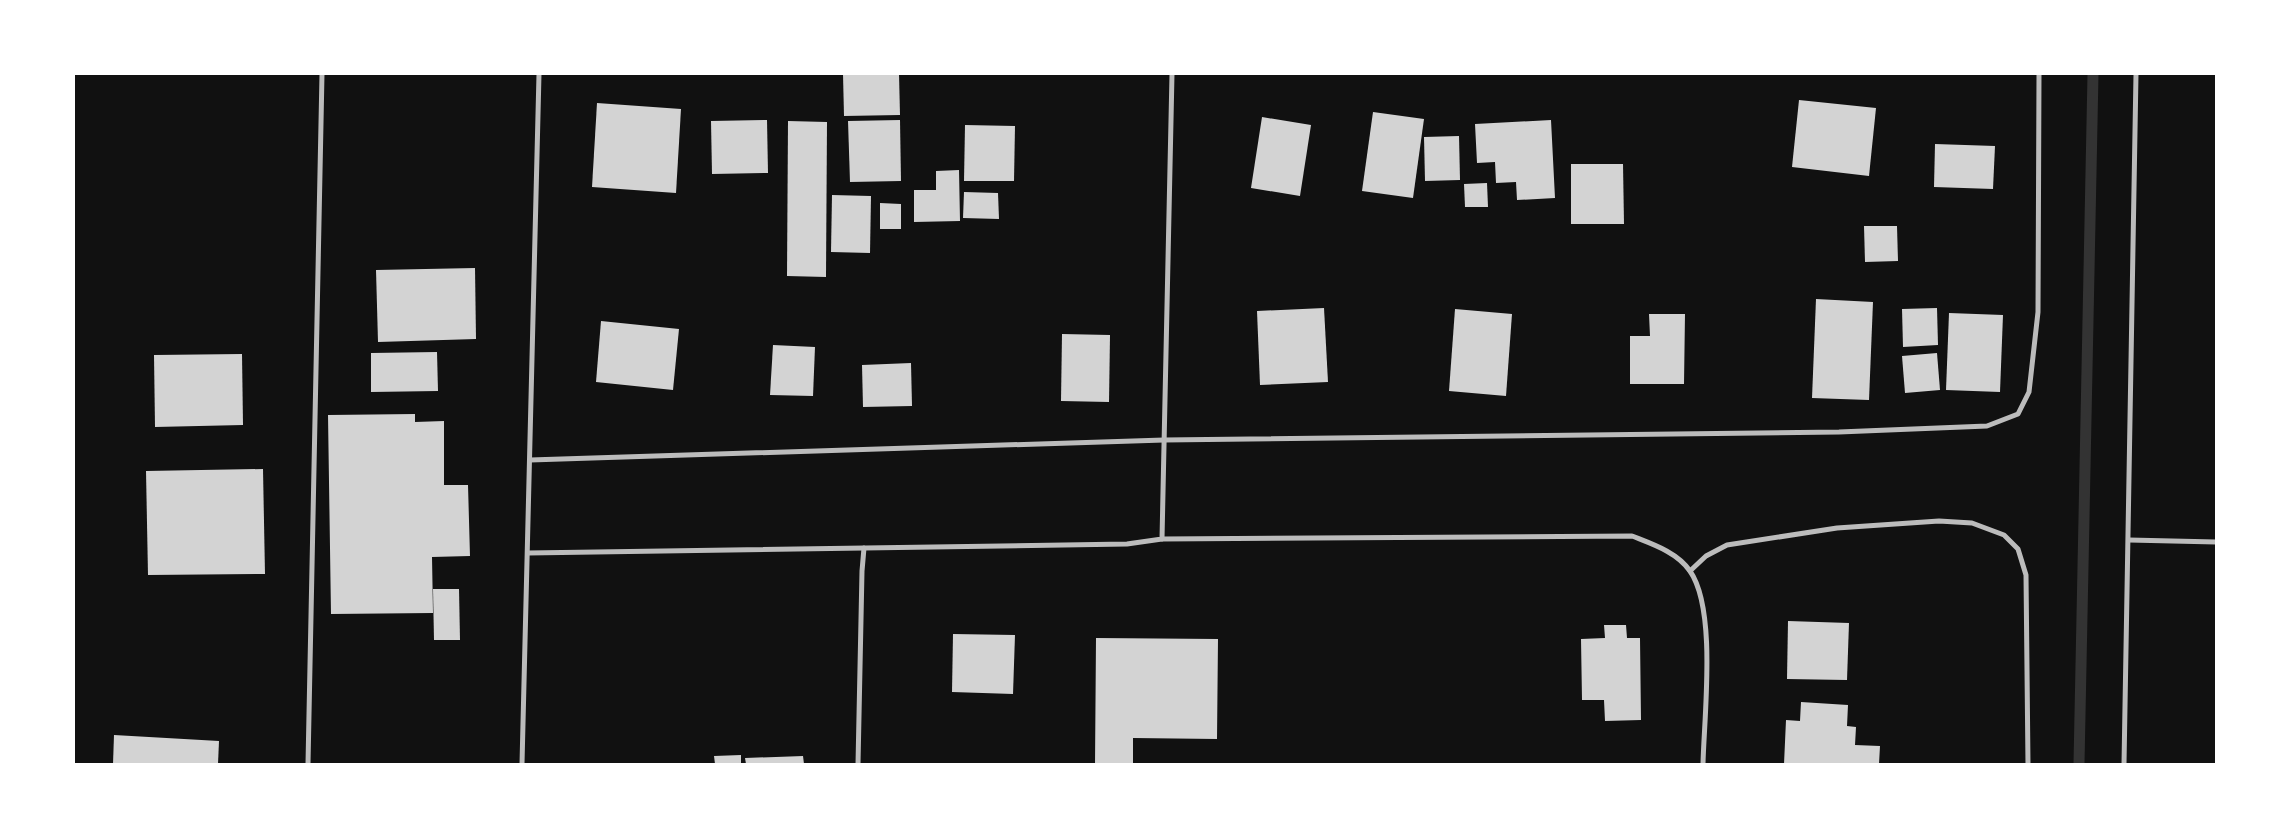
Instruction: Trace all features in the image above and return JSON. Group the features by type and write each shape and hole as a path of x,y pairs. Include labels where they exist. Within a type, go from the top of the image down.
{"street":[{"path":"308,764 322,74"},
{"path":"522,764 539,74"},
{"path":"1162,539 1172,74"},
{"path":"530,460 1164,440 1838,432 1986,426 2018,414 2029,392 2038,312 2039,74"},
{"path":"2124,764 2136,74"},
{"path":"1690,571 1706,556 1727,545 1837,528 1939,521 1972,522 2004,535 2018,549 2026,575 2028,764"},
{"path":"528,553 1127,544 1162,539 1632,536 1666,550 1690,571 1703,599 1707,637 1703,764"},
{"path":"2129,540 2216,542"},
{"path":"858,764 864,548"}],"building":[{"path":"843,74 899,74 900,115 844,116"},
{"path":"1799,100 1876,108 1869,176 1792,167"},
{"path":"597,103 681,109 676,193 592,187"},
{"path":"1373,112 1424,119 1413,198 1362,191"},
{"path":"1262,117 1311,125 1300,196 1251,188"},
{"path":"767,120 768,173 712,174 711,121"},
{"path":"900,120 901,181 850,182 848,121"},
{"path":"1551,120 1555,198 1517,200 1516,182 1496,183 1495,162 1477,163 1475,124"},
{"path":"788,121 827,122 826,277 787,276"},
{"path":"965,125 1015,126 1014,181 964,181"},
{"path":"1459,136 1460,180 1425,181 1424,137"},
{"path":"1935,144 1995,146 1993,189 1934,187"},
{"path":"1571,164 1623,164 1624,224 1571,224"},
{"path":"959,170 960,221 914,222 914,190 936,190 936,171"},
{"path":"1487,183 1488,207 1465,207 1464,184"},
{"path":"964,192 998,193 999,219 963,218"},
{"path":"832,195 871,196 870,253 831,252"},
{"path":"880,203 901,204 901,229 880,229"},
{"path":"1864,226 1897,226 1898,261 1865,262"},
{"path":"475,268 476,339 378,342 376,270"},
{"path":"1816,299 1873,302 1869,400 1812,398"},
{"path":"1324,308 1328,382 1260,385 1257,311"},
{"path":"1937,308 1938,345 1903,347 1902,309"},
{"path":"1455,309 1512,314 1506,396 1449,391"},
{"path":"1949,313 2003,315 2000,392 1946,390"},
{"path":"1649,314 1685,314 1684,384 1630,384 1630,336 1650,336"},
{"path":"601,321 679,329 673,390 596,382"},
{"path":"1062,334 1110,335 1109,402 1061,401"},
{"path":"773,345 815,347 813,396 770,395"},
{"path":"437,352 438,391 371,392 371,353"},
{"path":"1937,353 1940,390 1905,393 1902,356"},
{"path":"242,354 243,425 155,427 154,355"},
{"path":"911,363 912,406 863,407 862,365"},
{"path":"415,414 415,422 444,421 444,485 468,485 470,556 432,557 433,613 331,614 328,415"},
{"path":"263,469 265,574 148,575 146,471"},
{"path":"433,589 459,589 460,640 434,640"},
{"path":"1788,621 1849,623 1847,680 1787,679"},
{"path":"1604,625 1626,625 1627,638 1640,638 1641,720 1605,721 1604,700 1582,700 1581,639 1605,638"},
{"path":"953,634 1015,635 1013,694 952,692"},
{"path":"1096,638 1218,639 1217,739 1133,738 1133,764 1095,764"},
{"path":"1801,702 1848,705 1847,726 1856,727 1855,745 1880,746 1879,764 1784,764 1786,720 1800,721"},
{"path":"114,735 219,741 218,764 113,764"},
{"path":"741,755 741,764 715,764 714,756"},
{"path":"803,756 804,764 746,764 745,758"}],"waterway":[{"path":"2079,764 2093,74"}]}
